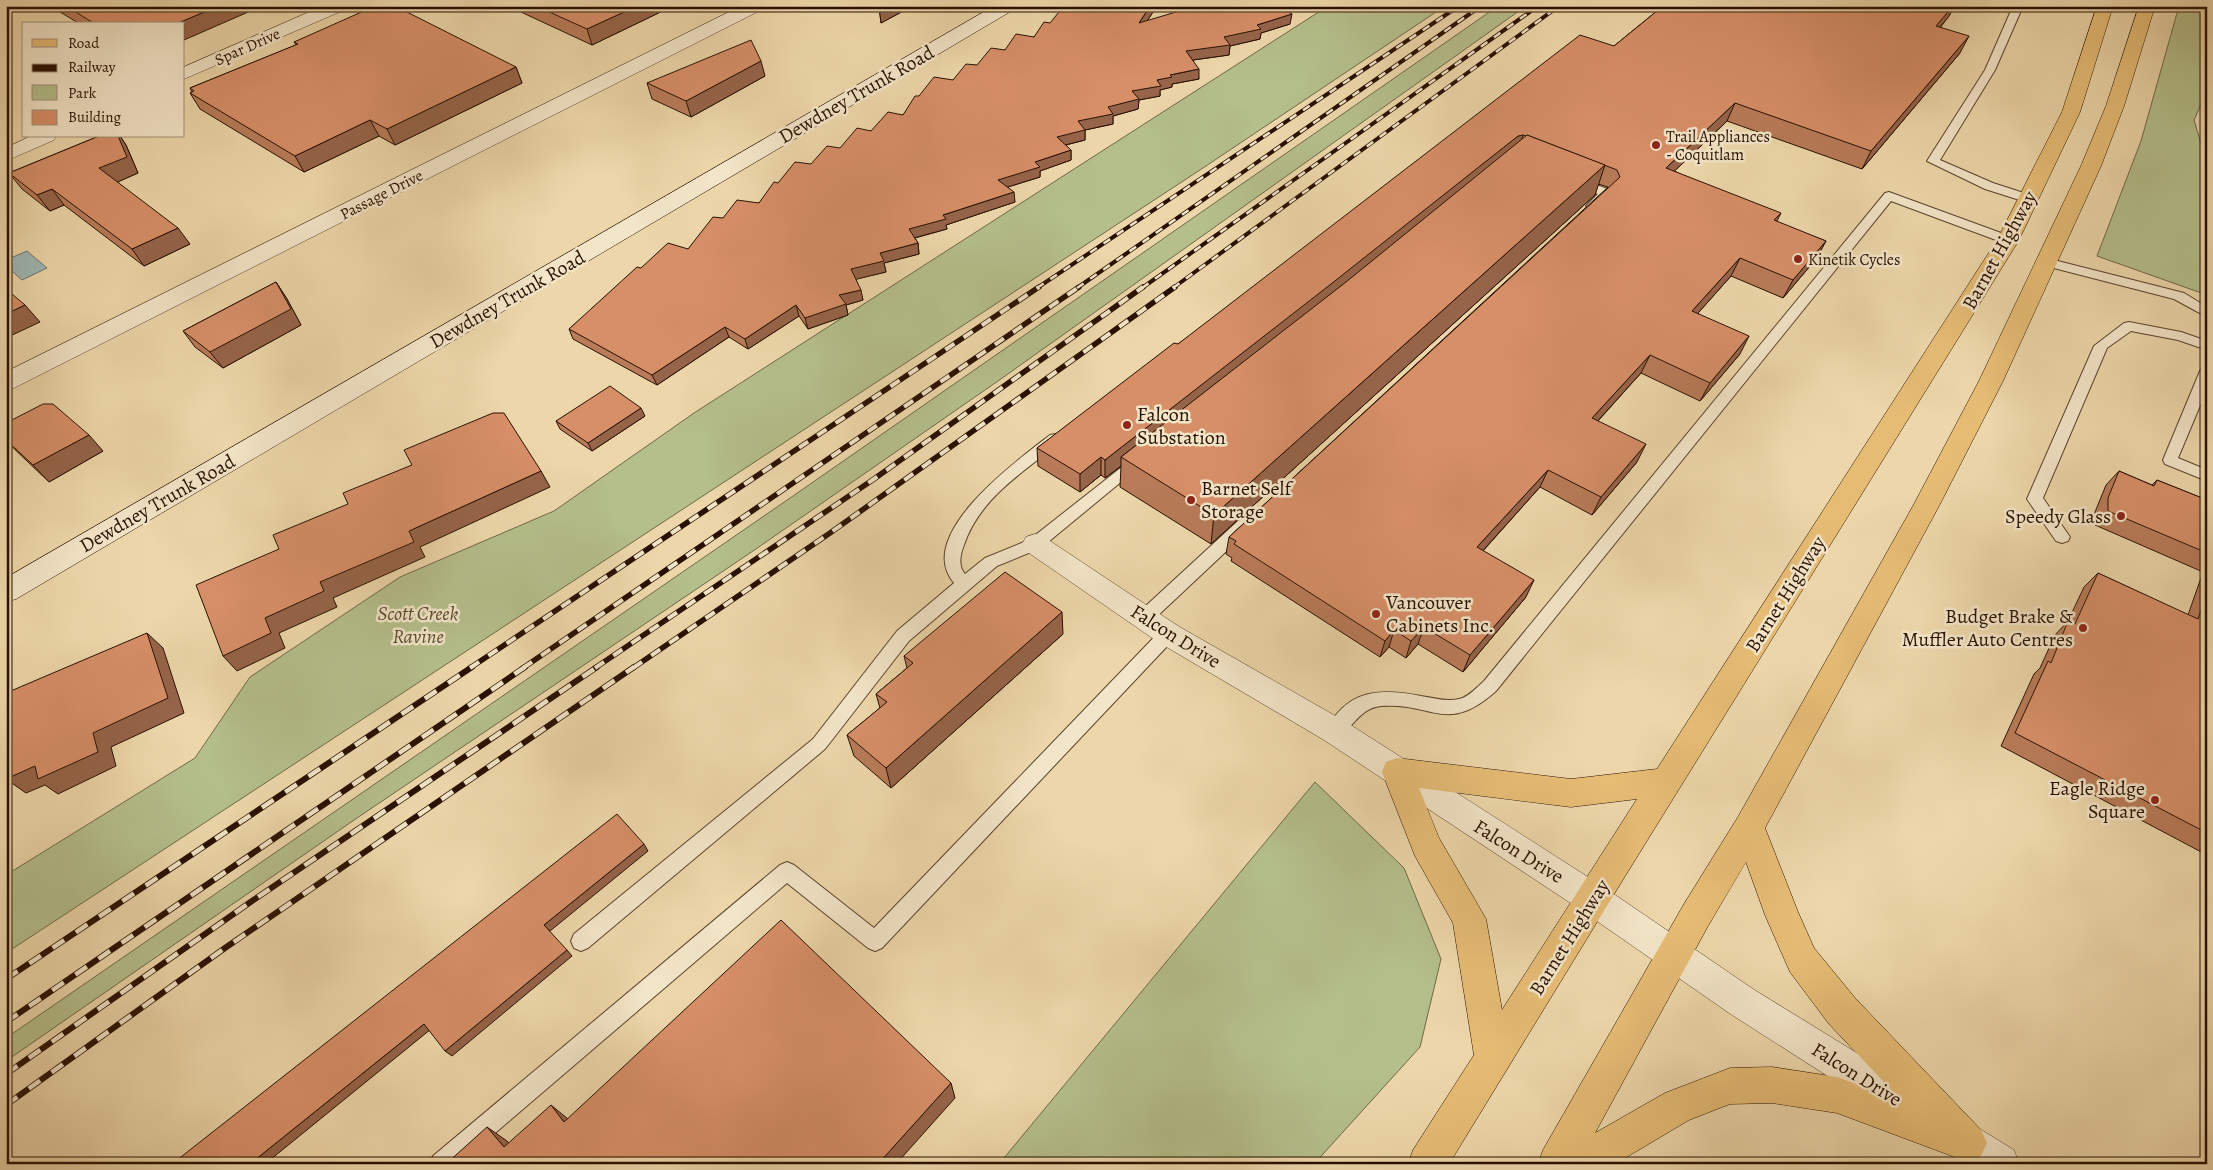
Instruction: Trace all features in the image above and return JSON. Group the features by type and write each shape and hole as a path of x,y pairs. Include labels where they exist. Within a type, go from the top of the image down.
{"main road":[{"name":"Barnet Highway","path":"1427,1164 2008,240 2071,112 2105,6"},
{"path":"1557,1164 1696,915 1749,827 1921,515 1987,390 2091,166 2105,132 2147,6"},
{"path":"1494,1058 1469,920 1426,846 1397,772 1571,793 1666,782"},
{"path":"1749,827 1782,915 1802,960 1842,1011 1968,1143"},
{"path":"1578,1164 1678,1106 1730,1086 1772,1085 1837,1095 1968,1143"}],"street":[{"name":"Spar Drive","path":"185,74 338,6"},
{"name":"Passage Drive","path":"6,382 755,6"},
{"name":"Dewdney Trunk Road","path":"6,591 1007,6"},
{"path":"6,155 43,138"},
{"name":"Falcon Drive","path":"1035,544 1168,634 1335,731 1593,899 1750,1006 2000,1164"}],"lane":[{"path":"2018,6 1990,70 1933,161 1989,186 2029,199"},
{"path":"1561,175 1606,193 1584,213"},
{"path":"1335,731 1362,702 1373,699 1402,700 1435,705 1461,706 1476,699 1490,686 1889,196 2008,240"},
{"path":"2046,262 2179,296 2207,313"},
{"path":"2062,537 2035,499 2100,346 2129,326 2181,336 2207,346"},
{"path":"2207,371 2170,460 2207,476"},
{"path":"964,584 954,571 952,562 953,550 970,518 991,491 1068,428"},
{"path":"581,941 819,744 903,636 991,562 1035,544 1150,453"},
{"path":"1144,618 1254,517"},
{"path":"441,1164 787,871 875,941 1168,634"}],"green space":[{"name":"Scott Creek Ravine","path":"1328,6 1445,6 1203,168 6,953 6,875 195,758 250,677 400,577 554,511 694,413"},
{"path":"1498,6 1526,6 998,381 753,551 357,818 6,1061 6,1038 793,496"},
{"path":"2179,6 2207,6 2207,91 2194,120 2207,164 2207,295 2097,256 2141,141"},
{"path":"1315,782 1404,868 1441,959 1420,1047 1314,1164 999,1164"}],"water":[{"path":"27,251 47,268 22,280 6,266 6,260"}],"building":[{"path":"66,6 218,6 181,22 92,22"},
{"path":"375,6 395,6 516,67 387,129 370,120 295,156 190,93 194,91 190,88 298,44 294,42"},
{"path":"536,6 637,6 587,29"},
{"path":"1071,6 1150,6 1139,23 1196,6 1280,6 1292,14 1257,25 1261,29 1224,37 1230,45 1186,51 1199,69 1170,75 1172,77 1157,80 1161,86 1132,91 1139,99 1108,107 1113,114 1078,121 1085,130 1057,137 1071,150 1035,162 1040,167 998,180 1014,192 943,215 946,219 909,229 918,243 880,253 884,261 851,269 861,290 839,295 846,304 805,318 796,305 745,339 725,327 652,375 569,329 637,267 641,268 668,243 688,249 713,217 723,218 737,200 759,203 774,182 778,183 795,162 811,164 827,146 840,148 857,128 871,131 888,112 903,115 915,96 919,96 934,77 953,80 966,64 977,65 991,48 1005,50 1016,34 1034,37 1044,22 1050,23 1063,7 1070,8"},
{"path":"1663,6 1953,6 1936,26 1969,36 1871,151 1735,103 1666,168 1781,213 1774,220 1826,241 1793,280 1740,258 1692,311 1749,336 1710,383 1650,355 1592,418 1646,444 1601,497 1548,470 1477,547 1534,580 1470,655 1424,627 1411,641 1394,630 1385,641 1234,544 1236,541 1229,537 1620,177 1617,170 1527,135 1518,136 1105,460 1101,457 1080,474 1037,448 1174,343 1178,344 1580,35 1614,46"},
{"path":"751,40 761,61 686,101 647,83"},
{"path":"1527,135 1605,165 1214,515 1121,457 1346,282"},
{"path":"94,138 119,138 127,157 99,168 178,228 132,249 52,189 37,195 9,173"},
{"path":"276,282 291,309 210,352 183,331"},
{"path":"6,289 25,305 6,314"},
{"path":"610,386 641,408 588,443 556,421"},
{"path":"43,404 53,404 89,435 33,465 6,440 6,423"},
{"path":"493,413 504,413 541,471 409,531 414,542 320,582 324,591 265,618 271,633 223,656 196,585 279,549 273,535 348,504 343,493 412,465 404,450"},
{"path":"2119,471 2154,486 2157,480 2207,500 2207,553 2108,511 2108,498"},
{"path":"1005,572 1062,612 886,768 847,735 887,702 876,694 913,663 904,656"},
{"name":"Eagle Ridge Square","path":"2098,573 2198,619 2207,593 2207,833 2015,733 2048,661 2051,663 2068,621 2075,624"},
{"path":"147,633 168,698 93,733 98,752 38,779 35,766 6,779 6,693"},
{"path":"617,814 644,844 544,925 567,950 445,1051 424,1024 250,1164 172,1164"},
{"path":"781,920 951,1083 878,1164 446,1164 487,1127 504,1147 551,1105 564,1122"}],"railway":[{"path":"1037,288 1459,6"},
{"path":"1077,288 1481,6"},
{"path":"1142,288 1538,6"},
{"path":"1173,288 1559,6"},
{"path":"470,668 1039,287"},
{"path":"523,668 1079,287"},
{"path":"595,668 874,479 1143,287"},
{"path":"633,668 830,533 1175,287"},
{"path":"6,979 472,667"},
{"path":"6,1022 525,667"},
{"path":"6,1074 252,901 597,667"},
{"path":"6,1105 225,948 634,667"}],"place":[{"name":"Trail Appliances - Coquitlam","path":"1656,145"},
{"name":"Kinetik Cycles","path":"1798,259"},
{"name":"Falcon Substation","path":"1127,425"},
{"name":"Barnet Self Storage","path":"1191,500"},
{"name":"Speedy Glass","path":"2121,516"},
{"name":"Vancouver Cabinets Inc.","path":"1376,614"},
{"name":"Budget Brake & Muffler Auto Centres","path":"2083,628"},
{"name":"Eagle Ridge Square","path":"2155,800"}]}
